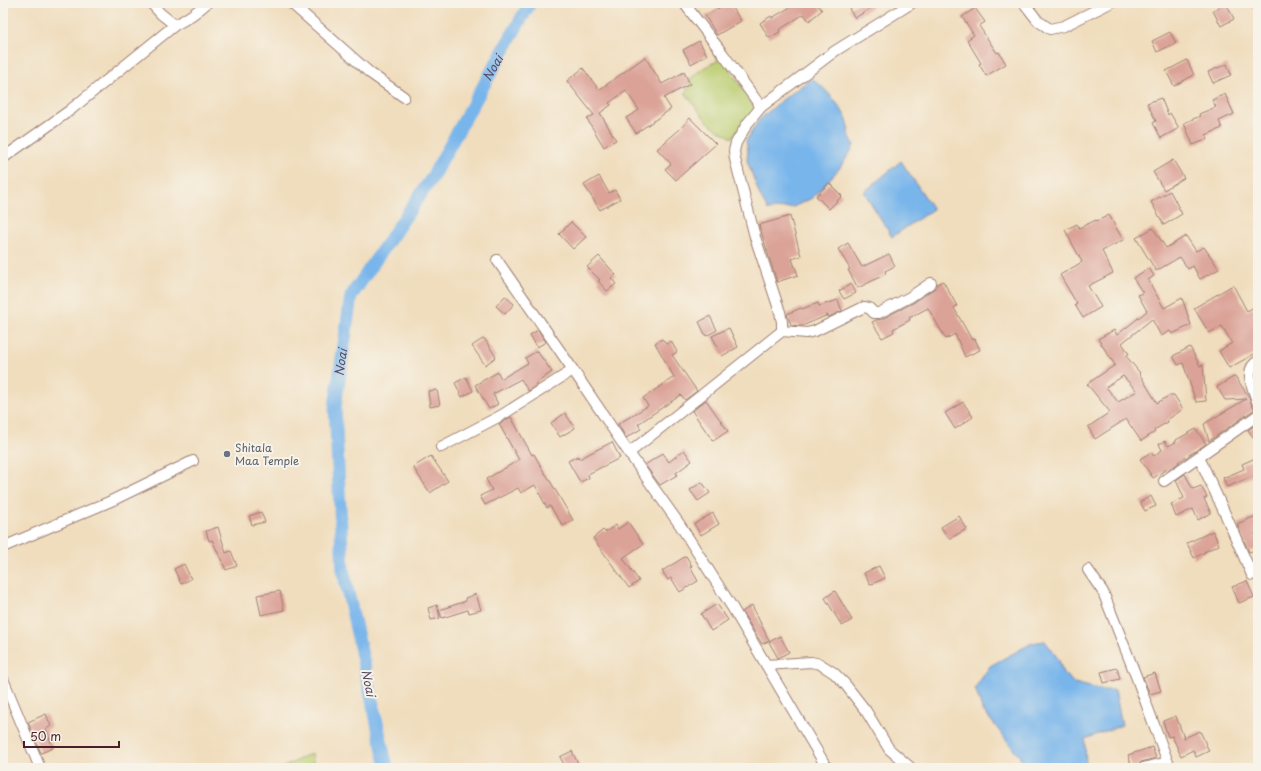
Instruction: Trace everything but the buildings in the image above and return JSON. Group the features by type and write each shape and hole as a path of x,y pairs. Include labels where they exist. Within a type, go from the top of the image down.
{"street":[{"path":"151,3 161,14 175,25"},
{"path":"3,158 69,111 175,25 186,20 207,3"},
{"path":"291,3 370,73 404,97"},
{"path":"684,3 761,107"},
{"path":"782,331 780,312 756,237 735,159 734,151 736,143 747,124 761,107 813,69 834,51 912,3"},
{"path":"1024,3 1038,21 1050,29 1064,26 1110,3"},
{"path":"1255,3 1258,6"},
{"path":"497,260 680,525 732,607 826,768"},
{"path":"629,453 782,331 807,333 815,331 864,307 867,307 874,313 879,313 910,297 931,283"},
{"path":"1258,361 1251,368 1249,373 1258,404"},
{"path":"440,447 502,415 573,370"},
{"path":"1164,481 1258,415"},
{"path":"1199,457 1252,575"},
{"path":"3,546 111,501 194,461"},
{"path":"1088,570 1103,592 1169,765 1143,768"},
{"path":"766,665 811,662 820,664 834,673 866,710 889,749 912,768"},
{"path":"3,679 40,768"}],"green space":[{"path":"718,51 755,108 732,138 711,125 686,94 687,89 692,86 689,81 692,77 710,64 718,61 714,52"},
{"path":"312,753 314,768 282,768"}],"water":[{"path":"813,79 828,93 843,111 848,123 850,138 854,145 839,169 812,198 793,207 768,210 760,196 747,160 748,151 746,141 759,120 782,100"},
{"path":"901,161 933,209 892,237 864,192"},
{"path":"1045,641 1059,660 1063,673 1074,683 1103,690 1115,690 1122,725 1085,739 1086,768 1033,768 1023,761 982,709 975,688 990,666 1032,643"}],"waterway":[{"name":"Noai","path":"387,768 343,570 335,407 351,296 431,179 530,3"}],"place":[{"name":"Shitala Maa Temple","path":"227,454"}]}
